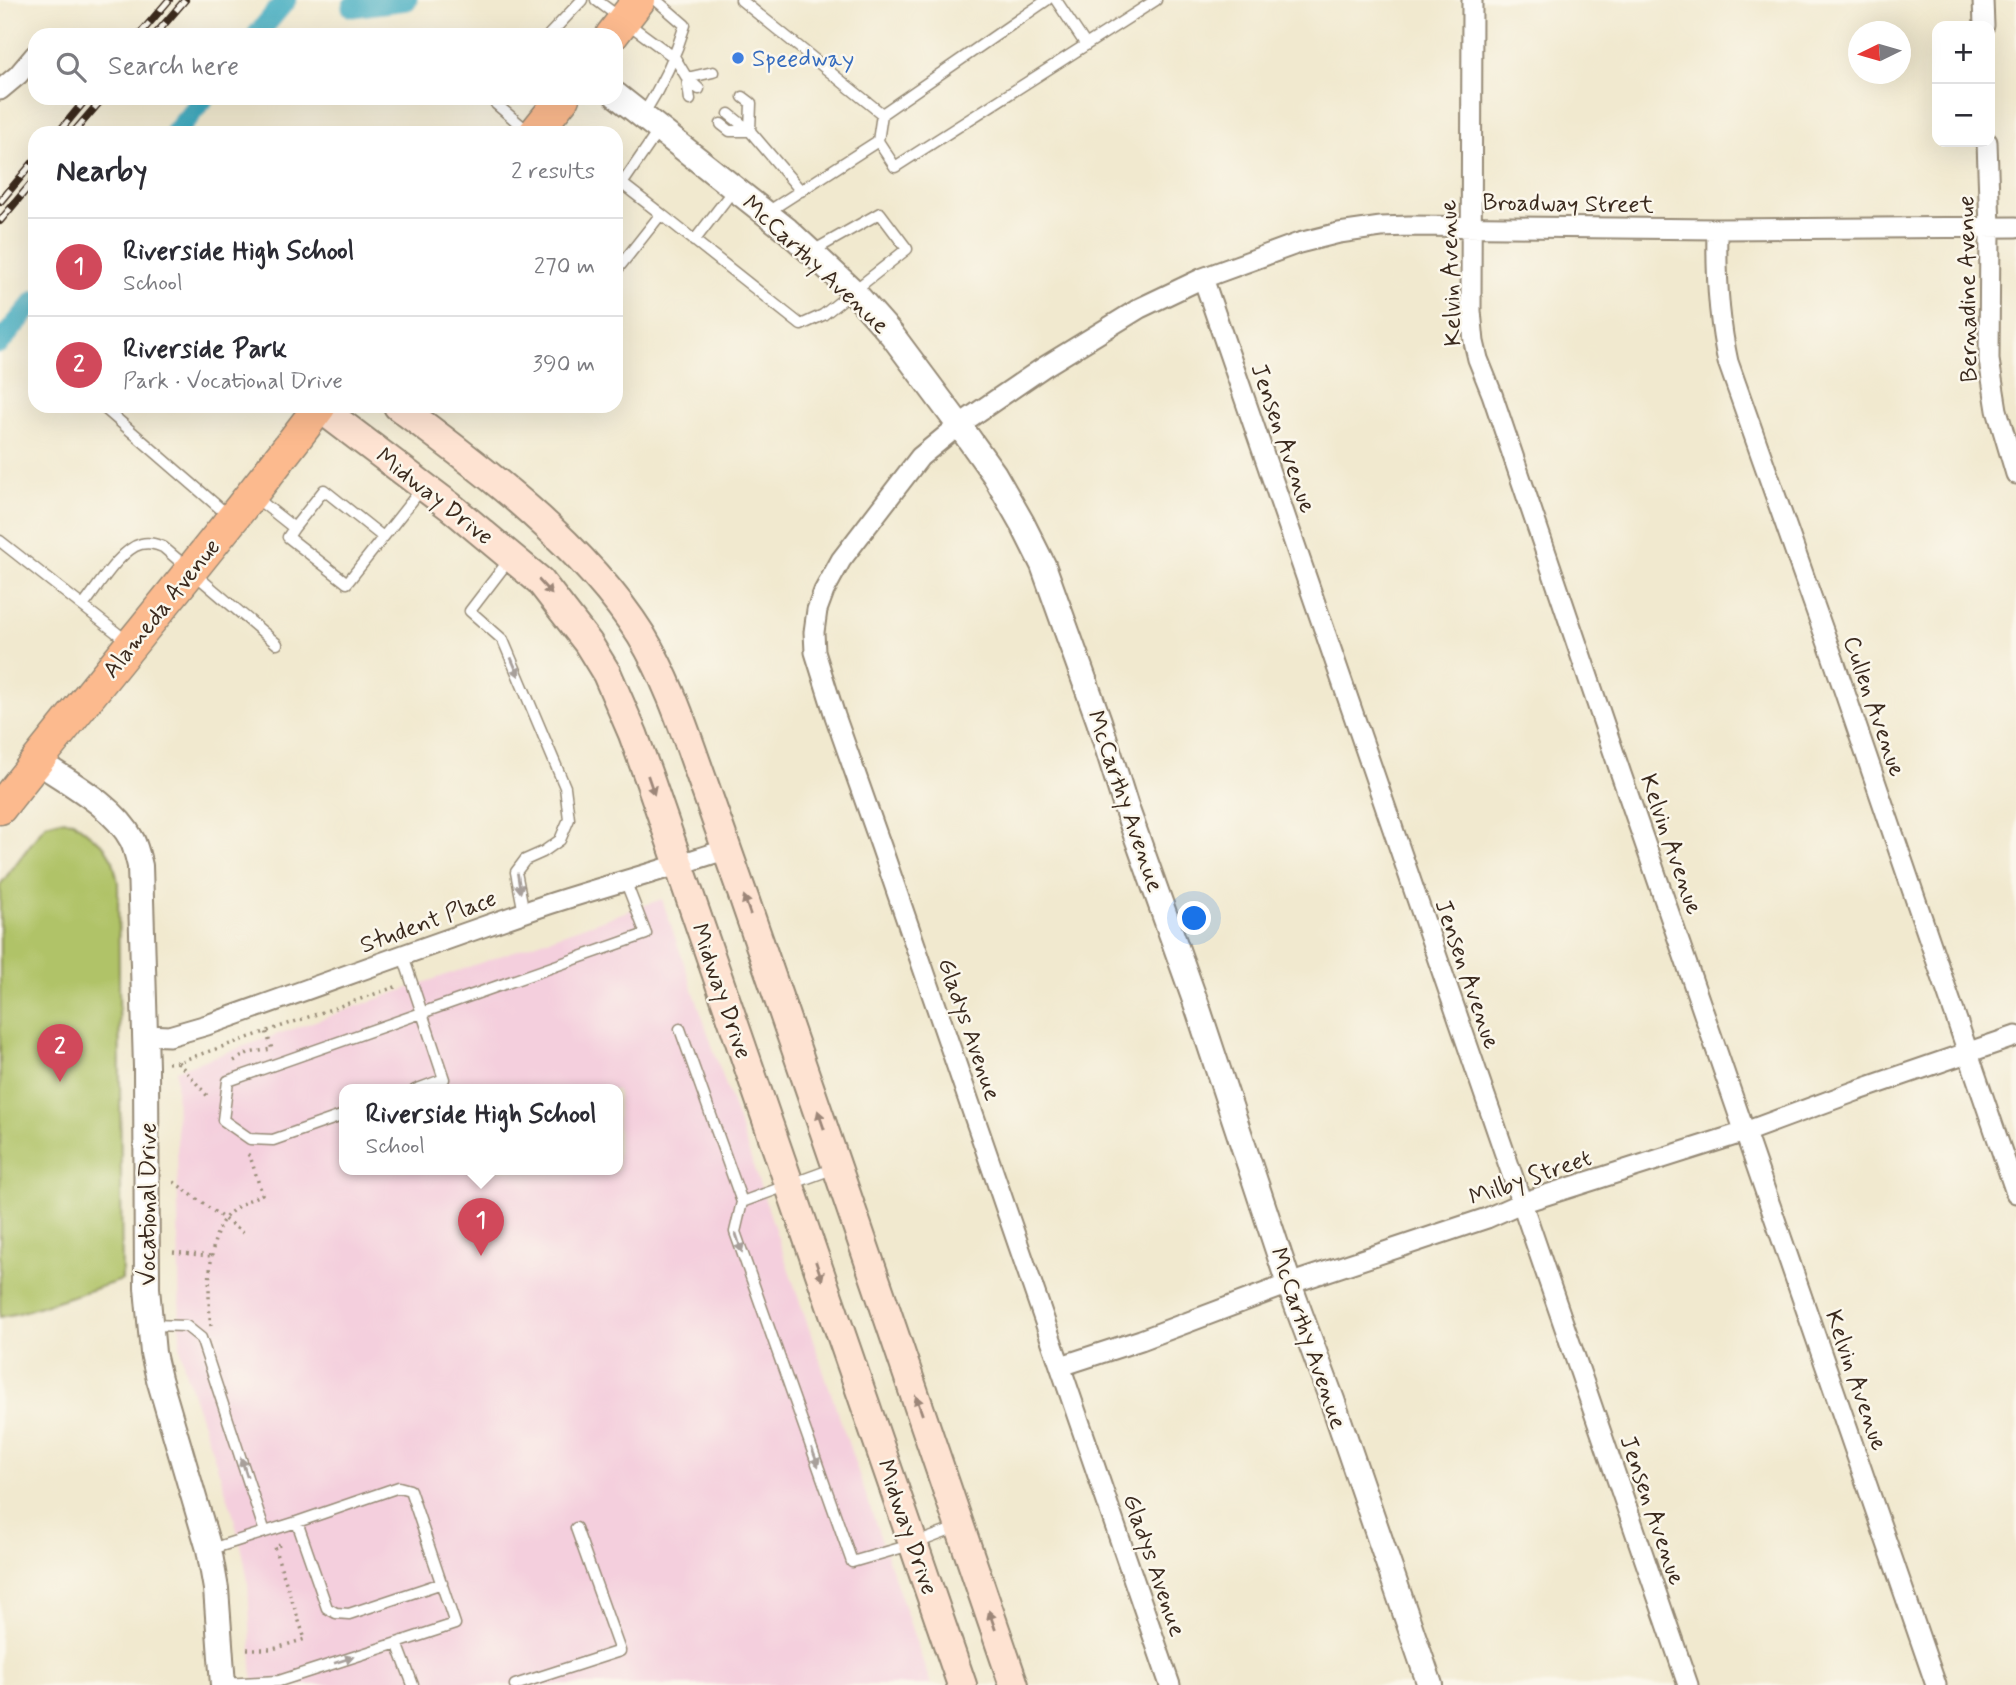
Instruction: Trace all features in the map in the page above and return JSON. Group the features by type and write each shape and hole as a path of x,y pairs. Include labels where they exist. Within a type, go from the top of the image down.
{"main road":[{"path":"541,126 558,105"},
{"name":"Alameda Avenue","path":"0,808 315,413"},
{"name":"Midway Drive","path":"329,413 541,580 588,643 607,674 633,734 962,1685"},
{"name":"Midway Drive","path":"408,413 514,498 570,548 609,590 641,635 666,680 727,849 1014,1685"}],"street":[{"name":"Kelvin Avenue","path":"1472,0 1471,311 1478,359 1936,1685"},
{"path":"1983,0 1984,21"},
{"path":"0,90 28,63"},
{"name":"McCarthy Avenue","path":"623,100 787,230 853,291 892,335 994,474 1022,523 1043,565 1197,1006 1289,1284 1430,1685"},
{"name":"Bernadine Avenue","path":"1987,147 1990,228 1989,360 1997,410 2016,474"},
{"name":"Broadway Street","path":"958,425 1139,308 1203,278 1298,243 1339,233 1381,227 2016,227"},
{"name":"Cullen Avenue","path":"1717,229 1718,314 1728,362 1834,661 2016,1193"},
{"name":"Jensen Avenue","path":"1203,278 1688,1685"},
{"name":"Gladys Avenue","path":"958,425 920,457 841,560 817,610 815,652 1170,1685"},
{"name":"Vocational Drive","path":"37,761 108,811 133,842 141,866 149,1325 159,1379 209,1549 216,1589 223,1684"},
{"name":"Student Place","path":"145,1035 169,1036 207,1025 524,913 727,849"},
{"name":"Milby Street","path":"1061,1366 1141,1340 1289,1284 1487,1218 1521,1203 1745,1132 2016,1036"}],"lane":[{"path":"556,28 582,0"},
{"path":"596,0 625,18 675,58 687,78 699,89"},
{"path":"623,174 651,122 657,93 675,58 685,24 656,0"},
{"path":"741,0 882,114"},
{"path":"1047,0 882,114 878,141 895,167 1156,0"},
{"path":"1056,0 1086,45"},
{"path":"687,78 713,72"},
{"path":"687,78 690,100"},
{"path":"743,97 751,103 750,131"},
{"path":"498,105 534,126"},
{"path":"729,114 750,131 801,191"},
{"path":"721,124 730,131 750,131"},
{"path":"766,214 878,141"},
{"path":"623,184 801,325 823,315 907,248 880,213 811,253"},
{"path":"694,241 734,188"},
{"path":"623,262 661,214"},
{"path":"112,413 242,507 294,528"},
{"path":"383,537 324,490 288,537 347,583 424,487"},
{"path":"0,541 131,644"},
{"path":"83,606 120,558 136,546 153,544 163,547 277,644"},
{"path":"511,556 470,611 503,640 565,787 569,819 560,840 543,852 525,859 516,872 524,913"},
{"path":"339,1117 273,1140 250,1139 223,1120 228,1081 646,934 625,880"},
{"path":"403,956 444,1079 431,1084"},
{"path":"680,1029 742,1202 735,1232 852,1562 914,1544 960,1526"},
{"path":"742,1202 837,1167"},
{"path":"149,1325 186,1326 201,1338 265,1532"},
{"path":"209,1549 399,1487 410,1489 455,1624 279,1683 223,1684"},
{"path":"297,1522 327,1608 336,1612 349,1614 442,1583"},
{"path":"515,1685 620,1651 576,1528"},
{"path":"397,1643 413,1685"}],"path":[{"path":"168,1063 178,1062 412,981"},
{"path":"229,1065 248,1053 272,1049 266,1031"},
{"path":"178,1062 210,1099 212,1107"},
{"path":"210,1099 214,1088"},
{"path":"214,1335 210,1323 211,1256 216,1236 224,1219 244,1202 262,1194 250,1156 241,1150"},
{"path":"174,1182 246,1235"},
{"path":"173,1252 211,1256"},
{"path":"247,1649 273,1648 305,1639 274,1547 284,1543 279,1528"}],"shaded area":[{"path":"662,899 931,1685 253,1685 248,1582 243,1554 232,1510 185,1371 180,1345 176,1070"}],"green space":[{"path":"61,820 73,821 104,846 113,861 118,882 122,1280 0,1317 0,885 46,824"}],"waterway":[{"path":"263,28 286,0"},
{"path":"352,7 407,0"},
{"path":"181,126 198,105"},
{"path":"0,343 28,309"}],"railway":[{"path":"145,28 169,0"},
{"path":"161,28 185,0"},
{"path":"64,126 81,105"},
{"path":"79,126 97,105"},
{"path":"0,202 28,168"},
{"path":"0,221 28,187"}],"place":[{"name":"Speedway","path":"738,58"},
{"name":"Riverside Park","path":"60,1082"},
{"name":"Riverside High School","path":"481,1256"}]}
